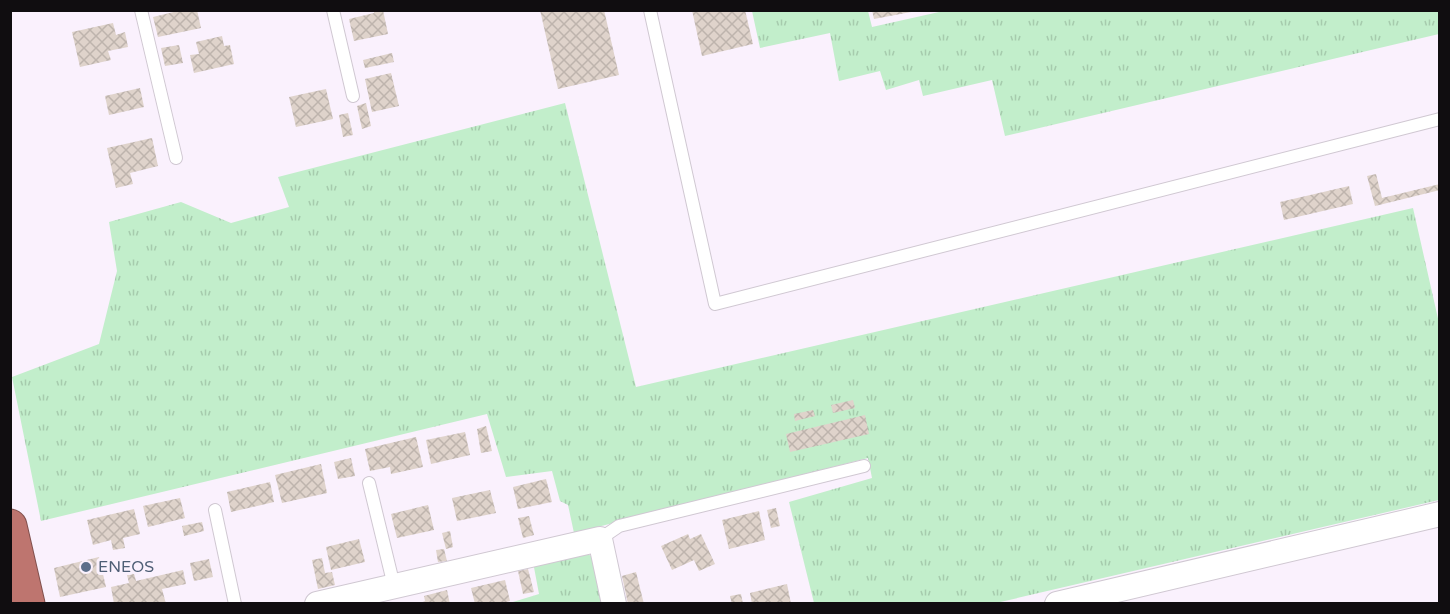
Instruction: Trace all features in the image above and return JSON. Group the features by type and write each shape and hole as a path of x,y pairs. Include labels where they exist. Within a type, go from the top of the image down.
{"highway":[{"path":"10,526 28,603"}],"street":[{"path":"1057,603 1440,514"},
{"path":"317,603 600,539 614,603"}],"lane":[{"path":"141,10 176,158"},
{"path":"333,10 353,96"},
{"path":"650,10 716,304 1440,119"},
{"path":"600,539 619,526 864,466"},
{"path":"369,483 394,586"},
{"path":"215,510 235,603"}],"green space":[{"path":"948,10 1439,10 1439,34 1005,136 992,80 923,96 919,80 886,90 880,71 839,81 830,33 760,48 752,11 868,11 872,27"},
{"path":"565,103 636,387 1413,208 1439,323 1439,500 996,603 814,603 789,502 872,478 868,458 574,533 568,505 560,501 552,471 506,477 487,414 41,521 12,377 99,344 117,271 109,222 181,202 231,223 289,207 278,177"},
{"path":"578,549 599,560 608,603 506,604 539,594 533,562"}],"building":[{"path":"182,10 197,10 201,28 158,37 153,17"},
{"path":"374,10 383,10 388,34 354,41 349,19 374,13"},
{"path":"540,10 604,10 619,75 558,89"},
{"path":"692,10 745,10 753,44 702,56"},
{"path":"872,10 911,10 911,12 874,19"},
{"path":"113,23 116,35 125,32 128,47 108,51 111,60 80,67 72,32"},
{"path":"222,36 224,46 230,45 234,64 194,73 190,55 199,54 196,42"},
{"path":"179,45 183,63 165,66 161,48"},
{"path":"392,53 394,62 365,68 363,60"},
{"path":"391,73 399,106 372,112 365,79"},
{"path":"140,88 144,107 109,115 105,96"},
{"path":"326,89 333,119 296,127 289,97"},
{"path":"366,103 371,126 362,129 357,106"},
{"path":"348,113 353,135 343,137 339,115"},
{"path":"152,138 158,166 130,173 133,184 116,188 107,148"},
{"path":"1376,174 1382,198 1440,184 1440,190 1375,206 1367,176"},
{"path":"1349,186 1353,204 1284,220 1280,202"},
{"path":"853,400 855,408 833,413 831,405"},
{"path":"813,410 815,416 795,421 794,414"},
{"path":"865,415 869,434 790,452 786,434"},
{"path":"486,426 492,451 481,453 477,429"},
{"path":"465,432 470,455 431,464 426,440"},
{"path":"416,437 423,467 391,474 390,467 370,471 365,449"},
{"path":"351,458 355,476 338,479 334,462"},
{"path":"321,464 327,493 282,503 275,475"},
{"path":"546,479 552,502 518,509 513,487"},
{"path":"270,482 274,502 231,512 227,492"},
{"path":"490,490 496,513 457,521 452,498"},
{"path":"180,498 185,518 148,527 143,506"},
{"path":"428,505 434,530 397,538 391,514"},
{"path":"776,508 780,526 771,528 767,510"},
{"path":"134,509 140,534 123,538 125,548 113,550 111,540 93,545 87,520"},
{"path":"759,511 765,540 729,549 722,520"},
{"path":"529,516 534,535 523,538 518,518"},
{"path":"202,522 204,531 184,536 182,526"},
{"path":"450,531 453,547 446,549 442,533"},
{"path":"688,534 690,539 701,534 715,564 699,571 694,560 672,570 661,546"},
{"path":"359,539 365,562 331,570 326,547"},
{"path":"444,549 447,561 438,562 436,550"},
{"path":"99,557 106,587 60,597 54,568"},
{"path":"322,558 325,573 332,572 335,585 318,589 312,560"},
{"path":"209,559 213,577 194,581 190,563"},
{"path":"528,569 534,592 523,594 518,571"},
{"path":"183,570 186,584 162,589 166,604 114,604 111,587 129,583 127,575 134,573 136,581"},
{"path":"636,572 644,604 628,604 622,576"},
{"path":"505,580 510,601 500,604 475,604 471,588"},
{"path":"787,584 791,604 752,604 750,593"},
{"path":"447,590 450,604 418,604 425,601 424,596"},
{"path":"741,594 743,604 732,604 730,596"}],"place":[{"name":"ENEOS","path":"86,567"}]}
